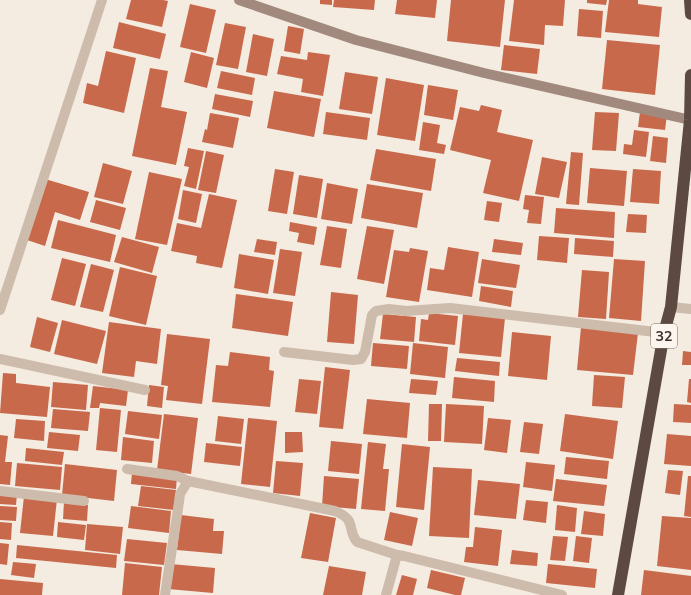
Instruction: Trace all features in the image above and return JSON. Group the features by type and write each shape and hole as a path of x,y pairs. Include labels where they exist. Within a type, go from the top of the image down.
{"highway":[{"path":"690,0 691,14"},
{"name":"32","path":"618,595 664,334 671,307 690,120 691,76"}],"street":[{"path":"0,310 102,0"},
{"path":"239,0 356,40 484,73 690,120"},
{"path":"671,307 691,310"},
{"path":"284,352 353,360 361,359 365,352 372,315 376,311 390,309 406,311 450,308 664,334"},
{"path":"0,359 145,390"},
{"path":"127,469 177,476 188,481 335,511 346,516 351,525 354,538 357,542 397,555 562,595"},
{"path":"165,595 178,502 180,494 188,481"},
{"path":"0,491 84,501"},
{"path":"386,595 397,555"}],"building":[{"path":"131,0 168,1 162,27 126,19"},
{"path":"320,0 332,0 332,5 320,4"},
{"path":"334,0 375,0 374,10 333,7"},
{"path":"397,0 437,0 435,18 395,14"},
{"path":"451,0 505,0 500,47 447,41"},
{"path":"514,0 565,0 563,26 545,25 544,45 509,41"},
{"path":"587,0 607,0 606,5 587,3"},
{"path":"609,0 638,0 638,4 662,7 659,37 605,32"},
{"path":"190,4 216,10 206,53 180,47"},
{"path":"579,9 603,11 601,38 577,36"},
{"path":"119,22 166,34 160,59 113,48"},
{"path":"225,23 246,27 238,69 216,65"},
{"path":"288,26 304,29 300,54 284,51"},
{"path":"253,34 274,39 267,76 246,72"},
{"path":"607,40 660,45 655,95 602,89"},
{"path":"504,45 540,49 537,74 501,70"},
{"path":"106,51 136,58 124,113 83,103 87,83 98,86"},
{"path":"191,52 214,58 207,88 184,82"},
{"path":"308,52 330,55 323,96 301,92 303,79 277,74 281,56 307,60"},
{"path":"150,68 168,71 161,107 187,112 176,165 132,156"},
{"path":"221,71 255,78 252,95 217,88"},
{"path":"345,72 378,77 372,114 339,109"},
{"path":"386,78 424,85 415,141 377,135"},
{"path":"428,85 458,90 453,120 424,115"},
{"path":"274,91 321,99 314,137 267,128"},
{"path":"215,94 253,101 250,117 212,109"},
{"path":"481,105 502,110 497,132 533,140 519,201 483,193 491,160 450,150 460,107 479,111"},
{"path":"326,112 370,118 367,140 323,134"},
{"path":"595,112 619,113 616,151 592,150"},
{"path":"640,112 667,115 665,130 638,127"},
{"path":"210,113 239,118 233,148 202,142 205,129 207,130"},
{"path":"423,122 440,125 437,143 446,145 444,154 419,150"},
{"path":"634,130 649,132 646,157 623,154 624,144 632,145"},
{"path":"653,136 668,138 666,163 650,161"},
{"path":"188,148 204,151 196,189 184,186 189,167 184,166"},
{"path":"376,149 436,159 431,191 370,180"},
{"path":"206,151 224,155 216,193 198,190"},
{"path":"571,152 583,153 579,205 566,204"},
{"path":"542,157 567,162 559,198 535,194"},
{"path":"103,163 132,171 123,204 94,197"},
{"path":"590,168 627,171 624,206 587,203"},
{"path":"275,169 294,172 287,214 268,211"},
{"path":"633,169 661,171 659,204 630,202"},
{"path":"149,172 182,179 167,245 135,239"},
{"path":"299,175 323,179 317,218 293,214"},
{"path":"45,179 89,192 80,220 55,212 45,246 27,240"},
{"path":"327,183 358,189 352,224 321,219"},
{"path":"367,184 423,193 417,228 361,218"},
{"path":"183,190 202,194 196,223 178,219"},
{"path":"209,194 237,200 222,268 196,263 197,256 171,251 177,223 201,228"},
{"path":"525,195 544,197 541,224 527,223 529,210 523,209"},
{"path":"96,200 126,208 120,230 90,222"},
{"path":"487,201 502,203 499,222 484,220"},
{"path":"556,208 615,212 614,238 554,233"},
{"path":"628,214 647,215 646,233 626,232"},
{"path":"58,220 116,235 110,262 51,248"},
{"path":"290,222 317,227 314,245 297,242 299,233 289,231"},
{"path":"327,226 347,229 341,268 320,265"},
{"path":"367,226 394,230 384,284 357,279"},
{"path":"539,236 569,238 567,263 537,260"},
{"path":"122,237 159,247 152,273 114,262"},
{"path":"575,238 614,241 613,257 574,254"},
{"path":"257,239 277,242 275,255 254,252"},
{"path":"494,239 523,243 521,255 492,252"},
{"path":"448,247 479,252 472,297 427,290 430,268 444,270"},
{"path":"410,248 428,251 419,302 386,297 394,250 409,252"},
{"path":"280,249 302,252 295,296 273,293"},
{"path":"239,254 274,260 268,294 234,288"},
{"path":"62,258 86,264 75,306 51,300"},
{"path":"482,259 520,265 516,288 478,283"},
{"path":"614,259 645,261 641,321 609,318"},
{"path":"91,264 114,270 103,312 80,307"},
{"path":"120,267 157,276 146,325 109,316"},
{"path":"582,270 609,272 606,319 578,317"},
{"path":"481,286 513,291 511,307 479,301"},
{"path":"331,292 358,295 354,344 327,342"},
{"path":"236,294 293,302 288,336 232,328"},
{"path":"429,313 458,316 455,345 419,341 421,319 428,320"},
{"path":"383,314 416,317 414,342 380,339"},
{"path":"463,314 505,318 501,357 459,353"},
{"path":"37,317 58,323 50,352 30,347"},
{"path":"62,320 106,331 97,364 54,354"},
{"path":"109,322 161,329 157,364 136,361 134,377 102,373"},
{"path":"581,327 638,333 633,375 577,370"},
{"path":"512,332 551,336 547,380 508,376"},
{"path":"167,334 210,339 202,404 166,400 168,386 161,385"},
{"path":"373,343 409,346 407,369 371,366"},
{"path":"413,343 448,347 445,378 410,374"},
{"path":"683,351 691,352 691,365 682,365"},
{"path":"230,352 270,357 269,370 274,371 270,407 212,402 216,365 228,366"},
{"path":"457,358 500,362 499,376 455,371"},
{"path":"325,367 350,370 343,429 319,427"},
{"path":"3,373 16,374 16,383 50,387 47,417 0,413"},
{"path":"594,375 625,377 622,408 592,406"},
{"path":"454,377 495,381 494,402 452,398"},
{"path":"299,379 321,381 317,414 295,412"},
{"path":"411,379 438,381 436,395 409,393"},
{"path":"689,379 691,379 691,403 687,402"},
{"path":"53,382 88,385 86,410 51,407"},
{"path":"149,385 164,387 162,408 147,406"},
{"path":"93,386 128,390 126,406 100,403 99,408 90,408"},
{"path":"367,399 410,403 407,438 363,434"},
{"path":"429,404 442,404 441,441 428,441"},
{"path":"446,404 484,406 482,444 444,442"},
{"path":"674,404 691,405 691,423 673,422"},
{"path":"100,408 121,410 117,452 96,450"},
{"path":"53,409 90,412 88,431 51,428"},
{"path":"128,411 162,415 159,439 125,434"},
{"path":"164,414 198,418 191,474 157,470"},
{"path":"565,414 618,421 613,459 560,451"},
{"path":"218,416 244,419 241,444 215,441"},
{"path":"248,418 277,421 270,487 241,484"},
{"path":"488,418 511,420 507,453 484,450"},
{"path":"16,419 45,421 44,441 14,438"},
{"path":"524,422 543,424 539,454 520,452"},
{"path":"49,432 80,435 78,451 47,448"},
{"path":"285,432 302,432 303,452 285,453"},
{"path":"667,434 691,436 691,466 664,464"},
{"path":"0,435 8,436 5,462 12,462 10,485 0,484"},
{"path":"123,437 154,441 152,463 121,460"},
{"path":"331,441 362,444 359,474 328,471"},
{"path":"368,442 386,444 383,469 389,469 385,511 361,509"},
{"path":"206,443 242,447 240,466 204,462"},
{"path":"402,444 430,447 424,510 396,507"},
{"path":"26,448 64,452 62,465 25,461"},
{"path":"566,457 609,461 607,479 564,474"},
{"path":"276,461 303,463 300,496 273,493"},
{"path":"526,462 555,465 552,491 523,487"},
{"path":"17,463 62,467 60,490 15,486"},
{"path":"65,464 117,470 114,501 62,495"},
{"path":"433,467 472,469 469,538 429,536"},
{"path":"668,470 683,471 680,495 665,493"},
{"path":"132,473 177,477 176,489 131,484"},
{"path":"324,476 359,479 356,509 322,506"},
{"path":"688,476 691,476 691,517 684,516"},
{"path":"556,479 607,485 604,506 553,501"},
{"path":"478,480 520,484 516,519 474,515"},
{"path":"141,486 176,490 174,510 138,506"},
{"path":"0,493 17,494 16,505 0,504"},
{"path":"24,496 57,499 53,536 20,533"},
{"path":"526,500 548,502 546,523 523,520"},
{"path":"64,502 88,505 87,521 63,519"},
{"path":"557,505 577,508 575,532 555,530"},
{"path":"0,506 17,507 16,521 0,520"},
{"path":"131,506 171,511 169,533 128,528"},
{"path":"584,511 605,514 603,536 581,534"},
{"path":"390,512 418,518 412,546 384,540"},
{"path":"310,513 336,518 328,562 301,558"},
{"path":"181,515 214,519 213,531 224,531 222,554 177,550"},
{"path":"662,516 691,518 691,570 657,566"},
{"path":"0,522 12,523 11,540 0,539"},
{"path":"58,522 86,525 84,540 57,537"},
{"path":"87,524 123,527 120,554 85,550"},
{"path":"475,527 502,530 498,566 464,562 466,547 473,547"},
{"path":"553,536 568,537 565,561 550,560"},
{"path":"576,536 592,538 589,563 573,561"},
{"path":"127,539 167,543 164,565 124,561"},
{"path":"0,543 9,544 7,565 0,564"},
{"path":"17,545 117,555 116,568 16,558"},
{"path":"512,550 538,553 537,566 510,564"},
{"path":"13,562 36,564 34,578 11,575"},
{"path":"125,563 162,567 159,595 122,595"},
{"path":"171,564 215,568 213,593 168,589"},
{"path":"548,564 597,569 595,588 546,583"},
{"path":"329,566 366,572 362,595 323,595"},
{"path":"431,570 465,578 461,595 455,595 427,588"},
{"path":"644,570 691,576 691,595 641,595"},
{"path":"402,575 417,579 413,595 396,595"},
{"path":"0,579 43,583 42,595 0,595"}]}
